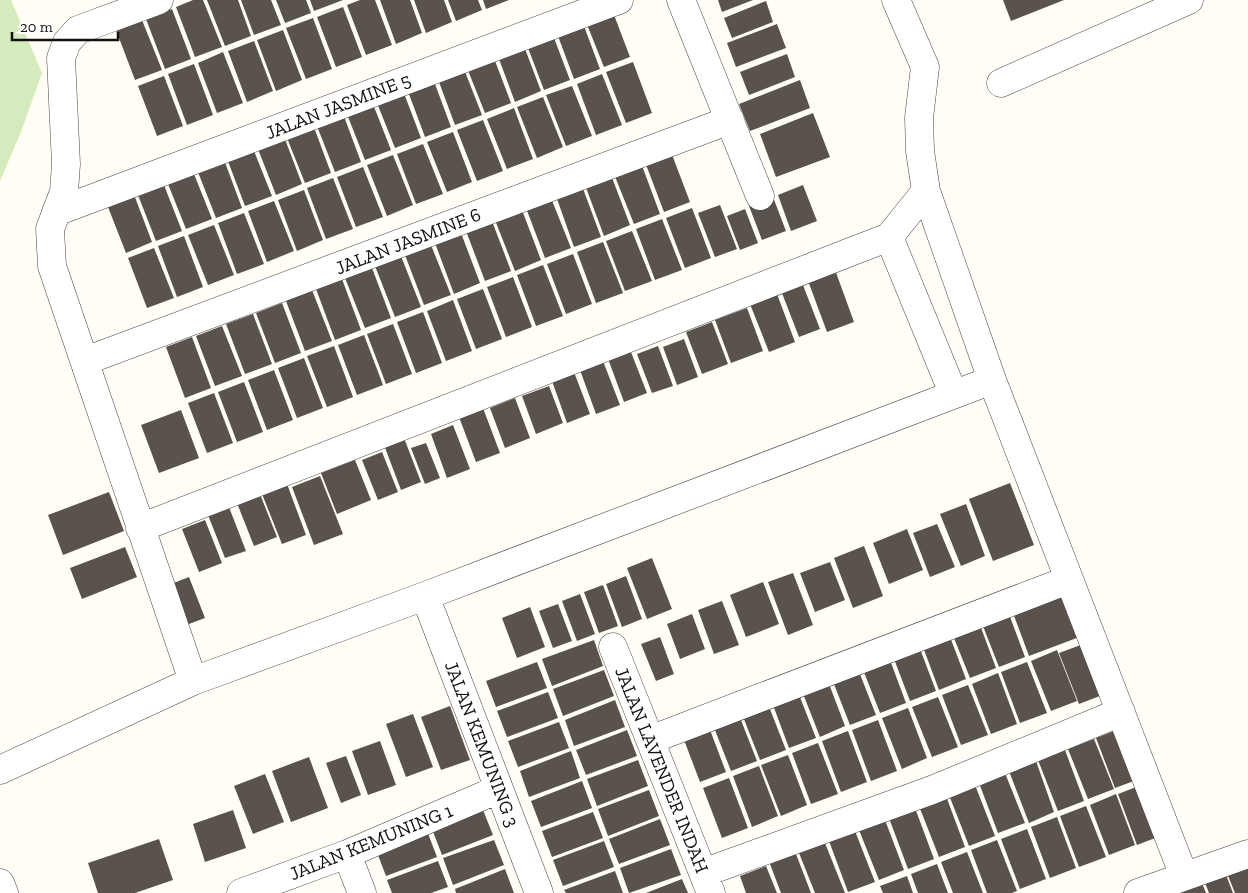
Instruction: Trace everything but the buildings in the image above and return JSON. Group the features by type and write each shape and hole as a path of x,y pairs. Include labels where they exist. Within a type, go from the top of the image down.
{"street":[{"path":"159,0 78,30 67,42 61,58 66,164 64,192 50,229 52,266 193,681"},
{"name":"JALAN JASMINE 5","path":"56,212 619,0"},
{"path":"681,0 760,196"},
{"path":"896,0 925,67 919,118 920,151 926,191 992,380 1184,876"},
{"path":"1001,83 1189,0"},
{"name":"JALAN JASMINE 6","path":"85,361 730,120"},
{"path":"140,528 889,237 926,191"},
{"path":"889,237 953,393"},
{"path":"0,770 193,681 425,596 953,393 992,380"},
{"path":"650,740 1068,580"},
{"name":"JALAN KEMUNING 3","path":"425,596 539,893"},
{"name":"JALAN LAVENDER INDAH","path":"613,648 707,883"},
{"path":"707,883 1121,712"},
{"name":"JALAN KEMUNING 1","path":"241,893 347,854 499,789"},
{"path":"347,854 362,893"},
{"path":"1138,893 1248,854"},
{"path":"0,884 4,893"}],"green space":[{"path":"0,0 11,0 42,73 21,132 0,181"}]}
